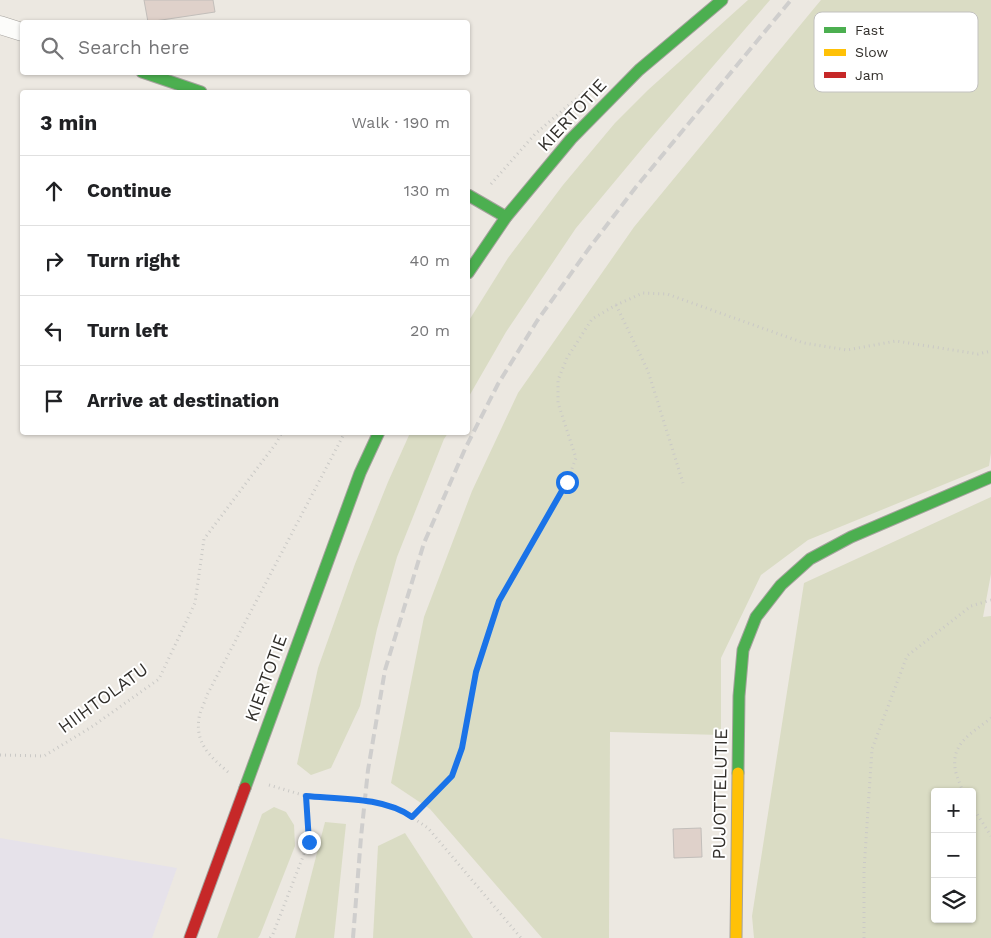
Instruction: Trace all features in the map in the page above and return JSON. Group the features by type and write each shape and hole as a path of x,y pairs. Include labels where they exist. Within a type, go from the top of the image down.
{"street":[{"name":"KIERTOTIE","path":"470,270 506,217 571,139 632,76 722,0"},
{"path":"0,25 20,31"},
{"path":"151,75 195,90"},
{"path":"470,196 506,217"},
{"name":"KIERTOTIE","path":"190,938 360,472 378,435"},
{"name":"PUJOTTELUTIE","path":"736,938 739,696 743,650 756,617 781,585 810,559 851,537 991,477"}],"path":[{"path":"412,817 452,776 462,748 476,672 499,601 567,482 576,458 558,403 558,380 567,358 592,319 616,305 643,293 667,294 804,343 847,350 896,341 978,354 991,351"},
{"path":"616,305 648,371 684,482"},
{"name":"HIIHTOLATU","path":"0,755 44,756 93,726 159,679 195,603 204,539 280,435"},
{"path":"229,773 210,756 200,738 199,718 207,695 343,435"},
{"path":"864,938 864,870 872,749 907,656 971,606 991,600"},
{"path":"962,788 956,773 954,755 964,739 991,718"},
{"path":"263,783 306,796 378,802 403,811 428,828 521,938"},
{"path":"270,938 309,842 306,796"},
{"path":"976,812 991,836"}],"shaded area":[{"path":"0,838 177,868 152,938 0,938"}],"green space":[{"path":"748,0 770,0 576,228 506,332 470,395 470,319 508,258 563,185 615,123 648,90"},
{"path":"821,0 991,0 991,453 989,466 808,540 761,575 721,658 721,735 610,732 609,938 542,938 430,809 391,783 424,617 472,491 518,393 634,227"},
{"path":"409,435 447,435 397,557 377,629 360,706 331,768 311,775 297,764 318,668 355,564"},
{"path":"991,497 991,574 983,617 991,616 991,938 754,938 752,916 804,583"},
{"path":"274,807 286,812 294,825 295,846 260,935 258,938 217,938 262,814"},
{"path":"325,822 346,824 334,938 295,938"},
{"path":"405,833 473,938 373,938 378,846"}],"building":[{"path":"144,0 213,0 215,12 161,20 148,20"},
{"path":"701,828 702,857 674,858 673,829"}],"railway":[{"path":"353,938 368,770 385,670 424,543 465,449 498,384 537,321 590,247 636,187 791,0"}],"traffic: fast":[{"path":"470,270 506,217 571,139 639,70 722,0"},
{"path":"151,75 195,90"},
{"path":"470,196 506,217"},
{"path":"245,788 360,473 378,435"},
{"path":"738,773 739,696 743,650 756,617 781,585 810,559 851,537 991,477"}],"traffic: slow":[{"path":"736,938 738,773"}],"traffic: jam":[{"path":"190,938 245,788"}],"route":[{"path":"309,842 306,796 378,802 403,811 412,817 452,776 462,748 476,672 499,601 567,482"}]}
